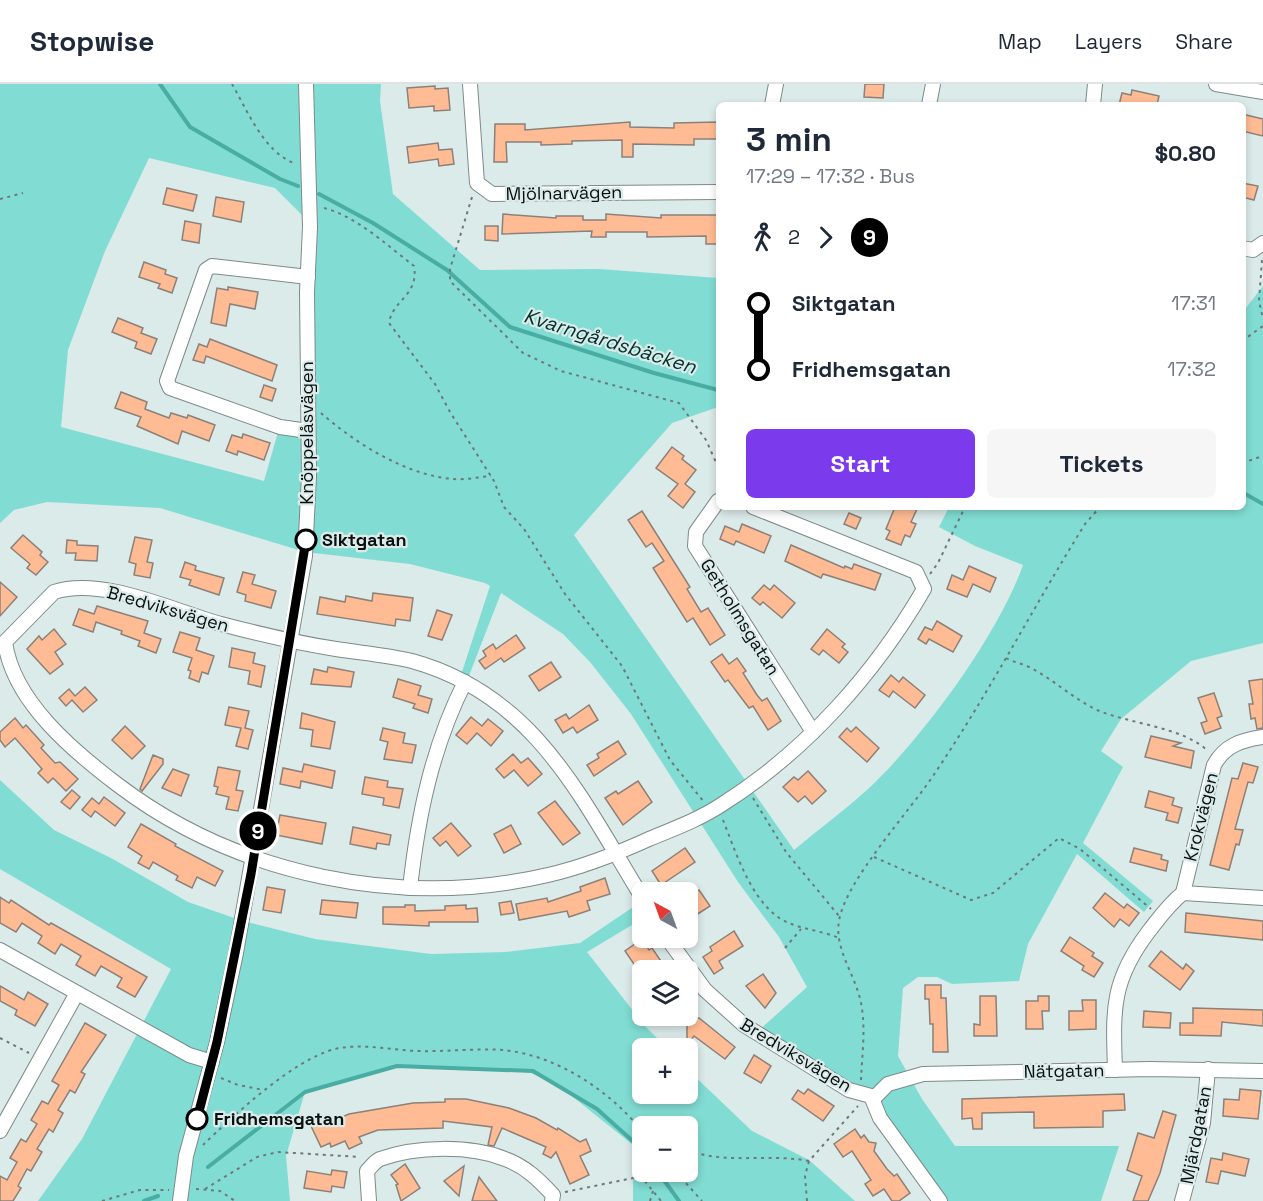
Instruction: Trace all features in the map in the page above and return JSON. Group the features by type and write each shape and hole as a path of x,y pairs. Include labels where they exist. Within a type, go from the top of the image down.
{"street":[{"name":"Knöppelåsvägen","path":"180,1195 186,1156 212,1062 254,857 305,556 309,202 306,84"},
{"path":"470,84 477,183"},
{"path":"773,102 776,84"},
{"path":"930,102 933,84"},
{"path":"1093,102 1095,84"},
{"path":"1216,84 1263,92"},
{"name":"Mjölnarvägen","path":"477,183 492,194 716,192"},
{"path":"1246,249 1253,250 1262,244"},
{"path":"308,277 212,266 206,270 167,381 170,388 280,428 308,431"},
{"name":"Getholmsgatan","path":"716,504 696,532 695,546 813,732"},
{"path":"615,853 712,811 746,788 813,732 871,670 901,629 924,589 916,572 761,510"},
{"name":"Bredviksvägen","path":"615,853 570,869 520,881 461,888 369,885 319,876 254,857 208,839 166,817 125,790 79,753 29,697 7,659 5,642 54,592 79,588 129,596 204,619 291,640 411,661 465,682 502,704 541,741 559,764 615,853 633,882"},
{"path":"410,888 417,830 430,773 442,735 465,682"},
{"name":"Krokvägen","path":"1183,893 1210,776 1217,759 1225,750 1239,742 1263,737"},
{"path":"1115,1070 1116,1000 1120,978 1134,951 1160,916 1183,893 1263,898"},
{"name":"Bredviksvägen","path":"674,948 694,977 730,1014 759,1035 849,1090 873,1099 880,1118 940,1201"},
{"path":"0,950 189,1055 212,1062"},
{"path":"0,1131 77,993"},
{"name":"Mjärdgatan","path":"1182,1201 1203,1123 1208,1069"},
{"name":"Nätgatan","path":"873,1099 888,1084 914,1075 1115,1070 1263,1071"},
{"path":"369,1201 367,1172 378,1159 417,1151 485,1152 508,1160 537,1177 552,1198"}],"path":[{"path":"232,84 255,124 282,158 308,168"},
{"path":"477,183 466,211 460,244 450,269 450,281 523,353 561,371 680,403 706,440 716,462"},
{"path":"0,199 23,193"},
{"path":"309,202 335,210 382,238 414,266 416,274 411,291 396,307 389,322 435,384 455,421 492,476 504,507 524,529 565,594 622,666 670,759 689,786 723,820 746,873 758,894 774,914 801,928 820,930 839,938"},
{"path":"1262,244 1263,265 1259,301 1263,319"},
{"path":"1246,338 1263,326"},
{"path":"317,410 340,430 371,450 426,473 454,479 492,476"},
{"path":"1246,462 1263,456"},
{"path":"921,582 938,562 963,510"},
{"path":"807,1201 805,1176 809,1161 856,1109 860,1093 863,1018 859,995 839,938 839,916 846,897 934,775 1085,524 1097,510"},
{"path":"1005,658 1027,666 1072,697 1097,709 1121,719 1180,735 1202,746 1217,759"},
{"path":"746,788 786,852 839,916"},
{"path":"874,857 971,900 993,893 1059,838 1080,849 1160,916"},
{"path":"785,948 801,928"},
{"path":"0,1038 40,1059"},
{"path":"197,1151 264,1090 334,1049 361,1046 451,1052 503,1050 541,1057 565,1068 601,1093 632,1122"},
{"path":"217,1077 238,1085 264,1090"},
{"path":"102,1201 140,1190 180,1195 205,1189 257,1157 278,1152 378,1159"},
{"path":"698,1153 728,1160 786,1156 809,1161"},
{"path":"552,1198 632,1178"},
{"path":"646,1182 661,1201"},
{"path":"685,1182 702,1201"},
{"path":"205,1189 220,1191 235,1201"},
{"path":"650,1201 653,1191"}],"shaded area":[{"path":"0,84 381,84 380,101 393,194 480,270 600,269 716,278 716,408 672,423 574,535 794,850 868,789 912,743 978,653 1012,592 1023,565 975,546 939,527 948,510 1246,510 1246,308 1263,286 1263,643 1191,661 1121,719 1101,751 1123,767 1083,843 1153,901 1144,912 1077,854 1028,944 1019,981 952,984 937,977 918,977 903,988 898,1056 922,1099 955,1146 1119,1146 1101,1201 942,1201 877,1108 756,1033 807,987 779,937 738,882 631,714 590,662 563,634 501,593 467,681 460,678 490,586 410,564 305,552 160,508 47,502 14,510 0,523","holes":["149,158 275,188 309,222 308,433 278,432 264,481 61,427 68,350 105,251"]},
{"path":"0,780 54,830 111,858 188,902 243,921 315,939 431,954 506,952 580,943 632,908 632,925 587,952 632,1009 632,1026 645,1026 657,1038 632,1038 632,1104 698,1104 698,1079 752,1131 809,1160 855,1201 633,1201 633,1182 698,1182 698,1116 632,1116 632,1144 563,1089 525,1070 397,1066 305,1092 286,1156 290,1201 38,1201 82,1139 171,969 0,869"}],"building":[{"path":"865,84 884,84 883,98 864,97"},
{"path":"435,86 435,89 448,88 450,110 434,111 434,106 409,108 407,88"},
{"path":"1132,90 1159,96 1158,102 1120,102 1122,93 1131,95"},
{"path":"1246,115 1263,119 1263,136 1246,132"},
{"path":"630,122 630,127 674,128 674,123 716,122 716,139 694,139 694,145 633,144 633,157 622,157 622,140 572,141 572,144 541,145 541,142 506,142 507,162 494,162 495,124 525,124 525,130"},
{"path":"438,143 439,150 452,149 454,164 439,166 438,159 409,163 407,147"},
{"path":"1246,184 1258,186 1254,200 1246,198"},
{"path":"167,188 197,195 193,211 163,204"},
{"path":"216,197 244,202 241,222 213,216"},
{"path":"503,214 556,218 556,216 583,216 583,220 606,220 606,214 661,218 661,215 716,215 716,244 706,244 706,236 647,237 647,232 606,232 606,237 591,237 592,231 502,234"},
{"path":"185,221 201,224 199,243 182,240"},
{"path":"485,226 498,226 498,241 485,240"},
{"path":"144,262 166,270 165,274 177,278 172,293 158,288 160,284 139,277"},
{"path":"228,287 258,292 255,309 230,304 226,326 211,323 217,288 228,290"},
{"path":"118,318 143,328 141,333 157,339 151,354 135,348 137,342 112,332"},
{"path":"210,339 277,365 272,381 206,356 204,363 193,360 199,344 207,347"},
{"path":"264,385 276,389 272,401 260,397"},
{"path":"121,392 147,402 145,409 169,418 171,413 187,418 188,415 215,425 209,441 182,431 178,444 137,426 141,417 115,408"},
{"path":"243,434 270,443 264,460 238,451 237,455 226,451 232,435 242,438"},
{"path":"672,447 684,456 682,459 696,470 685,484 695,492 683,508 668,496 678,484 656,468"},
{"path":"894,510 917,510 911,522 916,524 910,537 905,535 901,545 886,539 890,531 886,529"},
{"path":"642,511 690,587 687,589 701,612 708,608 725,635 710,645 693,618 687,622 653,568 664,561 652,543 646,547 628,520"},
{"path":"849,513 861,518 856,529 844,524"},
{"path":"742,524 771,536 764,553 736,541 734,545 720,539 725,526 739,532"},
{"path":"23,535 42,552 40,555 48,562 36,575 27,568 30,564 11,548"},
{"path":"135,537 152,540 147,562 153,563 150,578 134,575 136,564 129,562"},
{"path":"67,540 77,541 77,545 98,546 97,561 75,560 76,553 66,553"},
{"path":"791,545 844,568 845,566 852,569 854,564 881,574 875,590 823,574 821,578 785,561"},
{"path":"185,562 196,566 195,570 224,578 219,595 189,585 191,580 180,577"},
{"path":"969,566 996,578 990,592 973,584 967,597 947,589 952,575 963,580"},
{"path":"243,572 255,575 252,584 276,591 271,608 245,601 246,595 237,592"},
{"path":"0,582 17,597 0,616"},
{"path":"764,585 770,590 774,585 795,603 782,618 763,602 760,605 752,598"},
{"path":"373,593 413,598 410,621 396,619 395,626 317,614 320,597 345,602 346,596 372,601"},
{"path":"97,606 148,621 144,633 161,639 156,653 138,646 140,641 121,634 122,631 96,622 93,632 73,625 79,609 94,614"},
{"path":"437,610 452,615 442,640 428,636"},
{"path":"937,621 962,636 953,652 929,639 926,644 918,639 925,627 932,630"},
{"path":"54,629 66,644 55,652 63,664 50,674 27,649 39,636 42,640"},
{"path":"827,629 845,644 842,647 848,652 839,663 823,650 819,655 811,649"},
{"path":"180,632 200,638 196,650 214,656 208,674 202,672 199,682 189,678 191,671 188,670 192,658 173,652"},
{"path":"516,635 525,648 504,662 501,658 485,669 479,661 486,656 483,651 493,644 496,649"},
{"path":"232,648 255,653 253,663 265,666 261,687 248,684 250,671 229,667"},
{"path":"722,654 729,664 737,658 746,671 743,673 757,695 762,701 767,698 781,721 768,730 753,706 749,708 728,680 725,682 711,662"},
{"path":"551,662 561,677 539,691 529,676"},
{"path":"328,667 354,672 351,687 311,684 314,669 327,672"},
{"path":"891,675 899,682 903,677 925,695 915,708 893,691 889,697 879,690"},
{"path":"398,679 421,686 418,695 432,699 428,713 413,708 415,704 393,697"},
{"path":"1263,679 1263,728 1257,729 1255,718 1251,719 1249,704 1253,704 1249,681"},
{"path":"85,687 97,700 83,712 72,700 66,706 59,698 69,689 75,696"},
{"path":"1214,693 1222,716 1217,718 1221,728 1205,734 1201,723 1207,721 1198,698"},
{"path":"589,705 598,720 577,733 573,727 563,733 555,720 566,714 569,719"},
{"path":"229,707 249,711 245,728 253,730 248,749 236,746 241,728 225,725"},
{"path":"302,713 335,722 330,749 311,746 313,730 300,728"},
{"path":"471,717 482,726 488,719 503,731 491,746 477,733 467,744 456,735"},
{"path":"15,718 23,728 26,725 44,745 41,748 55,763 60,762 78,779 66,791 53,778 48,783 38,773 42,769 15,738 5,747 0,740 0,732"},
{"path":"125,726 145,746 132,759 112,740"},
{"path":"856,727 879,748 867,762 839,737 847,728 851,732"},
{"path":"383,728 405,733 403,743 416,745 412,763 384,759 388,742 380,740"},
{"path":"1151,736 1181,743 1173,746 1194,751 1191,768 1145,757"},
{"path":"618,741 626,754 594,776 587,765 599,758 597,754"},
{"path":"513,754 521,763 528,758 542,774 528,786 514,770 504,778 496,769"},
{"path":"153,755 163,759 163,764 142,791 140,789"},
{"path":"1243,763 1258,767 1253,783 1248,782 1235,829 1243,830 1239,845 1236,844 1229,870 1210,865 1232,778 1238,779"},
{"path":"304,764 335,771 332,788 301,781 300,788 280,784 283,768 302,772"},
{"path":"218,767 240,771 236,790 243,791 238,811 226,809 229,797 216,794 218,787 214,786"},
{"path":"173,769 189,775 181,796 162,788"},
{"path":"808,771 826,791 812,804 805,796 798,802 783,787 794,777 798,780"},
{"path":"365,777 388,781 387,787 403,789 399,808 383,805 384,798 362,794"},
{"path":"638,781 652,802 623,825 605,798 616,791 618,794"},
{"path":"72,790 80,797 70,809 61,802"},
{"path":"1149,791 1174,798 1172,805 1182,808 1178,823 1166,820 1168,813 1145,807"},
{"path":"104,797 125,813 115,826 95,811 91,817 82,810 92,798 99,804"},
{"path":"555,801 580,833 563,845 538,813"},
{"path":"280,815 326,823 322,844 276,835"},
{"path":"451,823 471,846 458,856 446,841 440,846 433,838"},
{"path":"141,824 176,844 175,846 223,871 215,886 197,877 192,888 176,880 178,876 153,862 149,869 138,863 142,856 128,847"},
{"path":"511,825 521,844 504,853 494,834"},
{"path":"353,827 391,835 389,845 377,843 376,849 350,844"},
{"path":"685,848 695,862 665,882 659,882 652,871"},
{"path":"1134,848 1162,855 1161,859 1168,861 1166,871 1130,862"},
{"path":"605,878 610,894 587,901 590,910 569,917 567,911 519,920 516,904 547,898 548,902 581,891 580,887"},
{"path":"267,887 285,890 281,913 263,910"},
{"path":"698,891 710,906 698,914"},
{"path":"1105,893 1124,908 1127,904 1139,913 1129,926 1120,919 1114,927 1093,908"},
{"path":"0,897 9,903 11,900 49,925 51,923 147,977 135,997 117,987 122,978 101,966 95,976 76,965 81,956 61,944 55,954 38,943 42,936 22,923 16,932 0,923"},
{"path":"322,900 358,903 356,918 320,914"},
{"path":"511,901 514,913 501,915 499,903"},
{"path":"405,905 415,905 415,911 445,910 445,906 466,905 466,909 477,908 478,922 429,922 429,926 383,924 383,907 405,907"},
{"path":"1186,913 1263,921 1263,940 1185,932"},
{"path":"734,931 743,946 719,961 723,968 714,974 703,957 712,951 710,947"},
{"path":"1070,937 1094,953 1092,956 1103,963 1094,977 1082,970 1084,966 1061,951"},
{"path":"632,946 632,948 648,948 649,950 652,948 660,960 632,961 625,951"},
{"path":"1161,951 1183,969 1186,964 1194,971 1180,990 1149,966"},
{"path":"763,974 776,993 765,1008 746,986"},
{"path":"925,985 941,985 941,998 946,998 948,1052 933,1052 933,1024 930,1024 929,999 925,999"},
{"path":"0,986 24,1000 28,992 48,1004 35,1026 15,1015 17,1010 0,1001"},
{"path":"980,996 996,996 997,1036 974,1036 974,1024 980,1025"},
{"path":"1038,996 1049,996 1049,1011 1042,1011 1043,1029 1026,1029 1026,1001 1038,1001"},
{"path":"1082,1000 1096,1000 1096,1029 1069,1030 1069,1011 1083,1011"},
{"path":"1193,1008 1263,1010 1263,1026 1222,1022 1221,1036 1180,1035 1180,1023 1193,1023"},
{"path":"1144,1011 1171,1013 1170,1028 1143,1027"},
{"path":"699,1018 735,1047 725,1059 698,1038 694,1036 687,1038 687,1026 698,1026"},
{"path":"85,1023 106,1035 81,1072 85,1074 75,1093 70,1090 58,1110 63,1113 53,1132 49,1129 37,1149 42,1152 31,1171 27,1169 18,1186 21,1188 13,1201 0,1201 0,1176 7,1180 17,1162 10,1158 21,1139 26,1142 37,1124 31,1120 42,1101 48,1104 59,1085 52,1081"},
{"path":"754,1055 771,1066 761,1083 744,1073"},
{"path":"808,1089 834,1106 823,1121 792,1099 798,1090 804,1094"},
{"path":"1240,1089 1261,1091 1258,1119 1223,1116 1224,1099 1239,1100"},
{"path":"1124,1094 1125,1110 1103,1111 1103,1127 1034,1128 1034,1112 982,1113 982,1129 973,1129 972,1118 962,1119 962,1099"},
{"path":"445,1099 466,1099 509,1108 536,1118 557,1130 558,1128 580,1142 586,1139 591,1151 580,1156 589,1175 570,1184 556,1152 551,1158 543,1154 546,1147 502,1128 494,1146 488,1145 492,1127 443,1121 443,1128 378,1130 359,1137 362,1143 349,1149 345,1141 331,1147 330,1143 321,1147 311,1126 321,1121 323,1125 349,1114 413,1103 445,1102"},
{"path":"1163,1111 1176,1115 1160,1173 1148,1201 1133,1201 1142,1176 1127,1170 1138,1133 1154,1138"},
{"path":"855,1129 861,1138 864,1135 869,1142 876,1143 874,1151 894,1176 897,1174 910,1193 899,1201 892,1201 884,1189 873,1196 865,1184 871,1180 852,1151 843,1157 834,1144"},
{"path":"1223,1153 1249,1159 1245,1176 1221,1171 1218,1184 1206,1182 1211,1158 1222,1160"},
{"path":"405,1164 420,1188 401,1201 396,1185 398,1184 391,1175"},
{"path":"464,1166 459,1196 444,1181"},
{"path":"332,1170 347,1172 344,1188 332,1186 331,1192 304,1188 307,1171 331,1175"},
{"path":"479,1177 497,1201 472,1201"}],"waterway":[{"name":"Kvarngårdsbäcken","path":"160,84 190,127 280,179 298,186"},
{"name":"Kvarngårdsbäcken","path":"319,194 373,223 447,270 510,327 654,373 716,389"},
{"path":"1246,494 1263,504"},
{"path":"208,1167 305,1092 397,1066 533,1071 597,1109 632,1140"},
{"path":"665,1182 679,1201"},
{"path":"144,1201 158,1196"}],"bus line":[{"name":"9","path":"197,1119 217,1042 251,874 306,540"}],"place":[{"name":"Siktgatan","path":"306,540"},
{"name":"Fridhemsgatan","path":"197,1119"}]}
